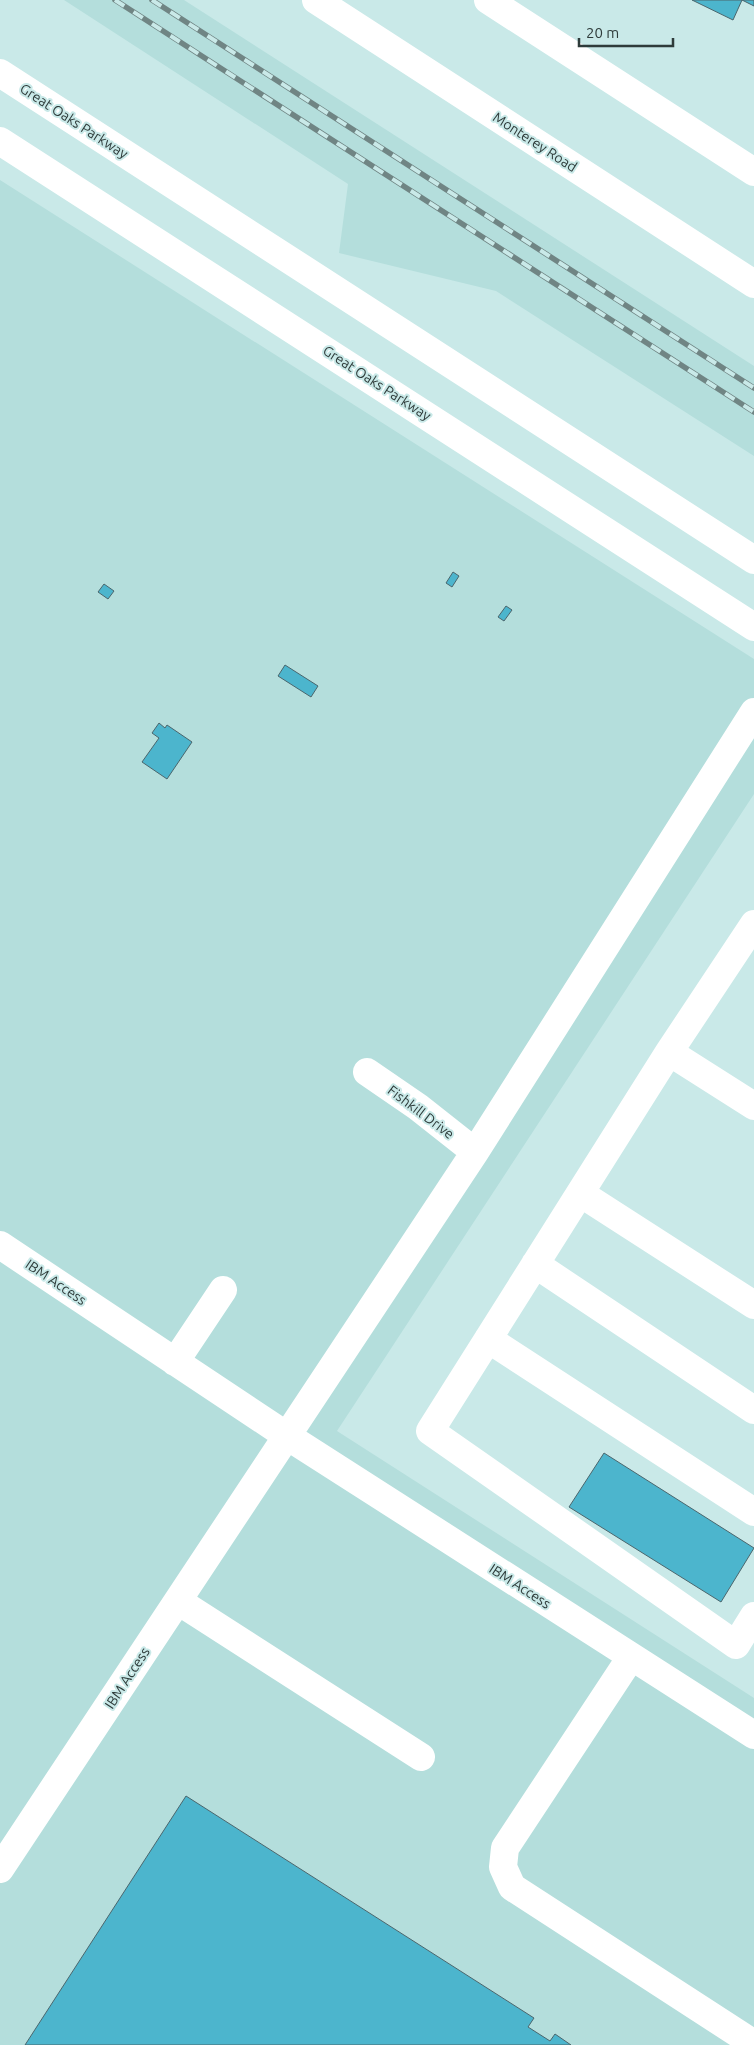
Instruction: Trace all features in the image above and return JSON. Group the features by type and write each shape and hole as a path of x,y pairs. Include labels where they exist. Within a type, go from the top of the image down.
{"main road":[{"name":"Monterey Road","path":"316,0 754,284"},
{"path":"488,0 754,172"},
{"name":"Great Oaks Parkway","path":"0,73 754,560"},
{"name":"Great Oaks Parkway","path":"0,141 754,627"},
{"path":"287,1436 475,1152 754,712"},
{"path":"754,924 669,1052 430,1431 736,1645 754,1616"},
{"path":"669,1052 754,1106"},
{"name":"Fishkill Drive","path":"367,1072 418,1107 475,1152"},
{"path":"580,1193 754,1305"},
{"name":"IBM Access","path":"0,1245 287,1436 754,1735"},
{"path":"535,1264 754,1410"},
{"path":"175,1362 223,1290"},
{"path":"488,1339 754,1512"},
{"name":"IBM Access","path":"0,1869 287,1436"},
{"path":"178,1601 421,1757"},
{"path":"631,1657 505,1848 503,1867 512,1887 746,2035"}],"shaded area":[{"path":"64,0 184,0 754,366 754,456 496,291 339,253 348,184"},
{"path":"0,180 754,659 754,794 337,1431 754,1698 754,2045 0,2045"}],"building":[{"path":"692,0 742,0 733,20"},
{"path":"742,0 754,0 754,6"},
{"path":"453,572 459,576 452,587 446,583"},
{"path":"104,584 114,591 108,599 98,592"},
{"path":"506,606 512,610 504,621 498,617"},
{"path":"285,665 318,686 311,697 278,676"},
{"path":"159,723 165,728 167,725 192,742 167,779 142,762 159,738 152,733"},
{"path":"604,1453 754,1548 721,1602 569,1507"},
{"path":"186,1796 534,2018 528,2027 550,2041 555,2034 571,2045 25,2045"}],"railway":[{"path":"115,0 754,412"},
{"path":"152,0 754,388"}]}
